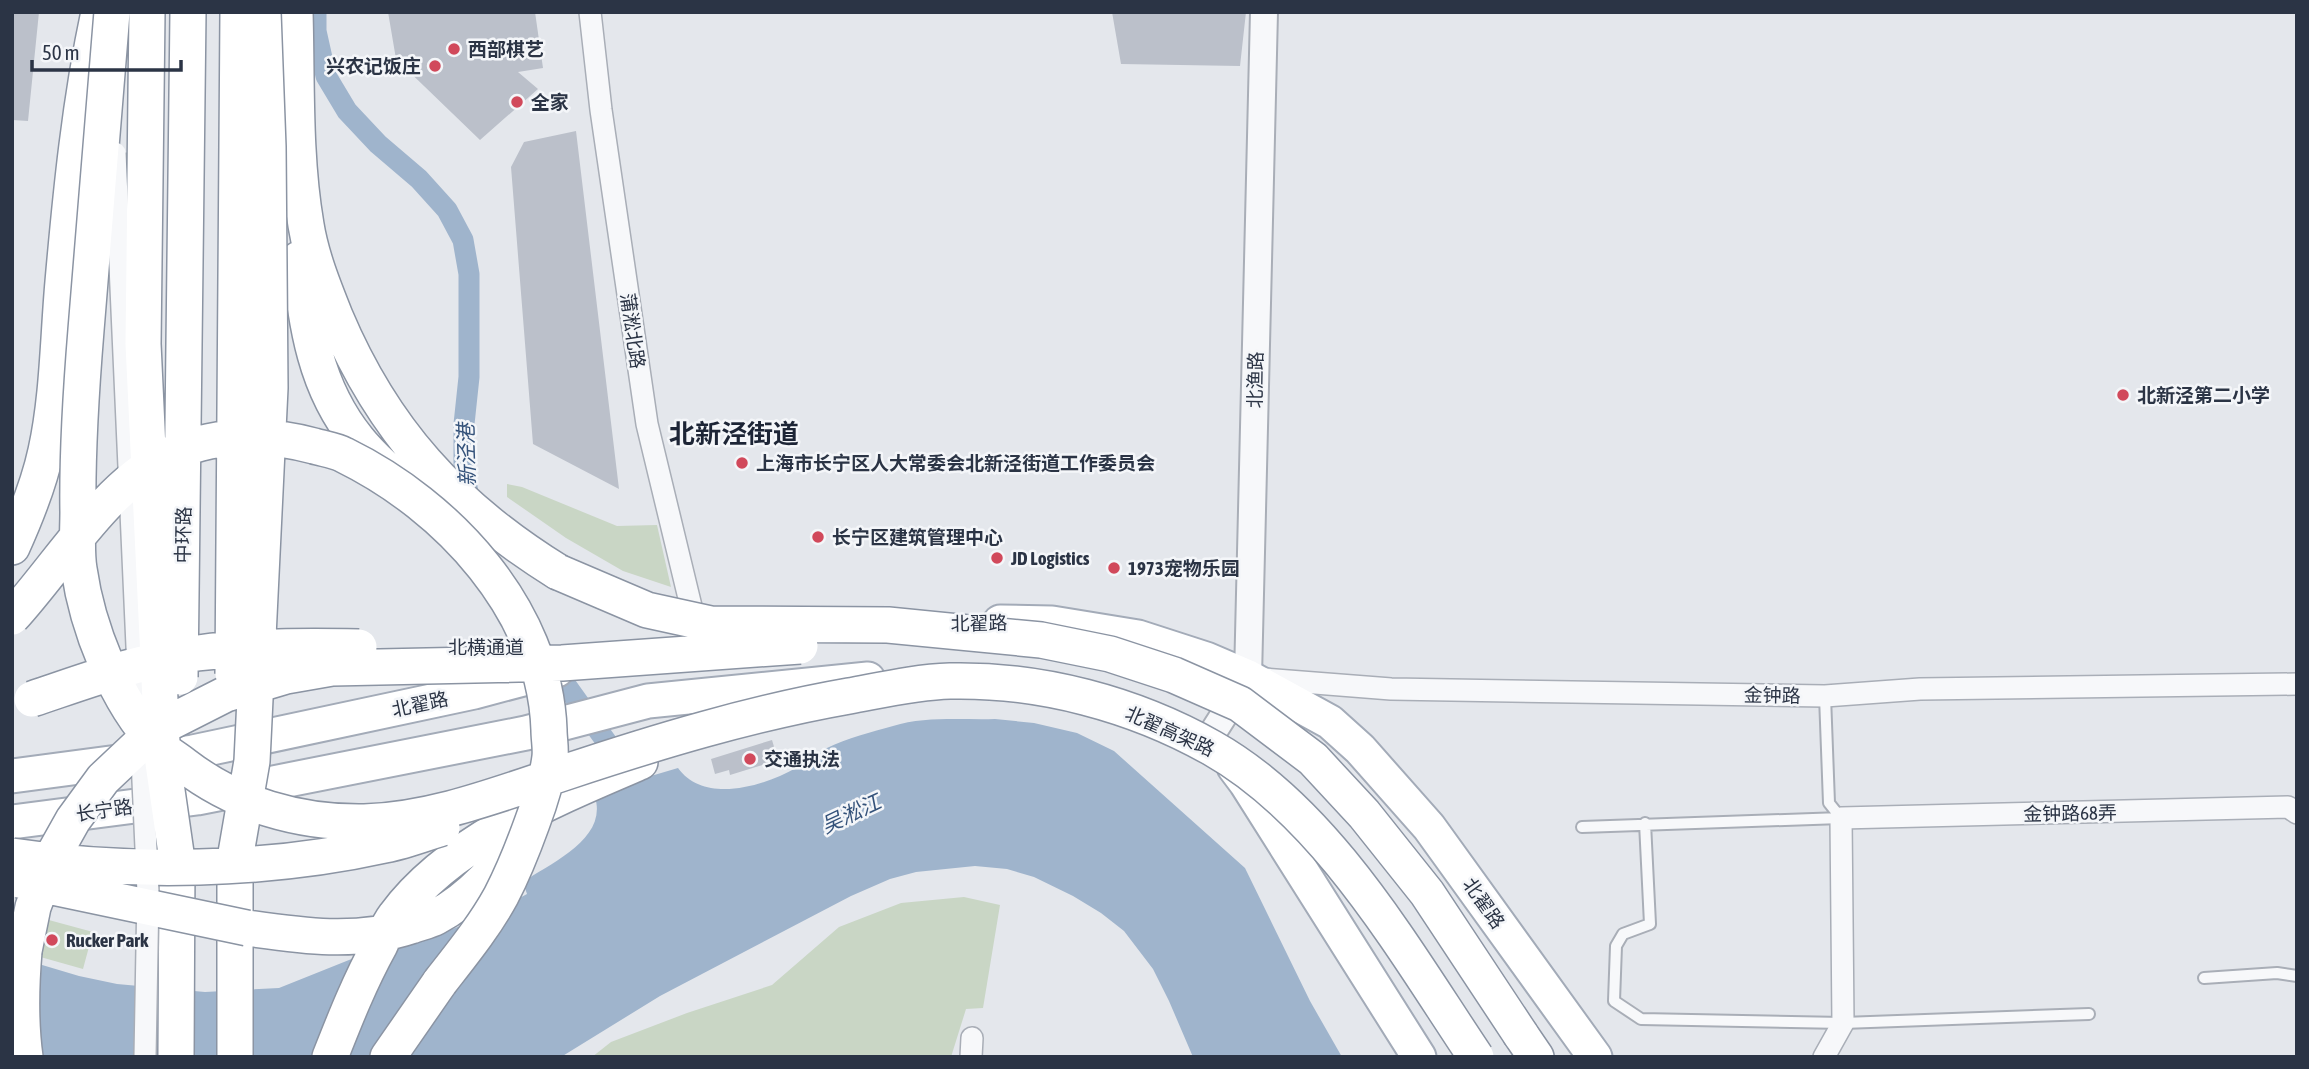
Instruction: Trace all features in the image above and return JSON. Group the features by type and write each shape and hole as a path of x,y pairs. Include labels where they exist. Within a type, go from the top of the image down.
{"highway":[{"path":"12,547 29,509 46,452 56,380 80,109 99,12"},
{"path":"111,12 79,416 78,564 87,610 102,653 125,701 157,744 202,779 256,806 307,819 367,822 421,814 491,798 563,773 728,723"},
{"path":"147,12 143,344 163,763 177,860"},
{"name":"中环路","path":"176,1057 188,12"},
{"path":"235,1057 232,574 238,12"},
{"path":"235,859 252,761 270,388 268,147 263,12"},
{"path":"295,12 299,258 306,315 316,363 331,398 358,440 480,562 505,594 529,638 541,673 548,712 550,756 541,799 501,896 474,938 387,1057"},
{"path":"299,158 306,226 320,280 351,352 373,393 411,446 444,483 482,520 520,549 558,572 647,610 711,624 888,625 1041,640 1110,654 1174,675 1240,704 1313,759 1364,814 1427,894 1529,1046"},
{"path":"12,617 100,511 136,477 164,457 206,442 248,436 289,439 342,454 393,483 436,518"},
{"path":"25,1057 20,992 24,951 33,907 50,861 73,820 103,779 155,730 226,694 286,676 332,668 562,663 967,632"},
{"name":"北横通道","path":"12,706 151,662 197,653 258,648 544,647 967,632"},
{"name":"北翟高架路","path":"728,723 808,703 947,681 1040,687 1094,700 1159,723 1214,749 1273,791 1326,844 1384,920 1476,1057"},
{"path":"12,856 55,863 123,867 201,867 305,859 386,845 484,816 728,723"},
{"path":"330,1057 360,981 394,917 436,872 495,831 582,787 728,723"},
{"path":"12,878 247,928 301,936 346,937 391,932 435,918 471,892 502,863 532,822"}],"main road":[{"name":"北翟路","path":"12,776 194,752 474,692 616,654 968,621 1052,623 1138,637 1206,659 1248,677 1330,722 1360,749 1429,827 1595,1057"},
{"name":"长宁路","path":"12,822 197,798 526,733 648,701 956,670 1090,685 1136,697 1210,737"},
{"path":"1210,737 1246,783 1419,1057"}],"street":[{"path":"111,12 148,894 145,1057"},
{"name":"蒲淞北路","path":"590,12 601,110 647,424 701,646"},
{"name":"北渔路","path":"1248,677 1264,12"},
{"path":"1210,737 1248,677"},
{"name":"金钟路","path":"1248,677 1391,689 1825,696 1920,689 2297,684"},
{"name":"金钟路68弄","path":"1841,818 2288,807 2297,813"},
{"path":"1824,1057 1843,1023 1841,818"}],"lane":[{"path":"1825,696 1829,803 1841,818"},
{"path":"1582,827 1841,818"},
{"path":"1645,823 1650,924 1622,934 1616,946 1614,1001 1642,1019 1843,1023 2089,1014"},
{"path":"2204,978 2277,973 2297,976"}],"green space":[{"path":"507,484 522,487 617,526 657,525 671,587 623,571 566,538 507,497"},
{"path":"964,897 1000,905 983,1008 966,1009 951,1057 592,1057 611,1042 772,985 839,927 901,903"},
{"name":"Rucker Park","path":"12,910 93,932 83,969 12,949"}],"water":[{"name":"吴淞江","path":"995,719 1034,723 1077,733 1114,751 1245,868 1310,1001 1342,1057 1193,1057 1153,969 1124,931 1073,896 1034,877 1007,869 975,866 916,872 890,879 851,896 660,996 561,1057 12,1057 12,956 117,984 205,992 279,988 444,922 450,930 488,915 527,894 523,882 562,858 585,837 597,812 595,797 634,781 678,768 689,779 703,786 734,789 767,781 796,768 835,744 893,726 931,720"}],"building":[{"path":"12,12 39,12 28,121 12,120"},
{"path":"388,12 535,12 543,68 518,72 538,89 480,140 396,59"},
{"path":"1112,12 1246,12 1240,66 1121,64"},
{"path":"576,131 619,489 533,444 511,167 524,142"},
{"path":"772,740 778,760 730,775 729,770 715,774 711,759"}],"waterway":[{"name":"新泾港","path":"316,12 316,31 326,76 347,111 378,144 419,179 447,210 463,240 469,274 469,377 464,424 464,469 470,505"},
{"name":"新泾港","path":"548,660 621,762"}],"place":[{"name":"西部棋艺","path":"454,49"},
{"name":"兴农记饭庄","path":"435,66"},
{"name":"全家","path":"517,102"},
{"name":"北新泾第二小学","path":"2123,395"},
{"name":"上海市长宁区人大常委会北新泾街道工作委员会","path":"742,463"},
{"name":"长宁区建筑管理中心","path":"818,537"},
{"name":"JD Logistics","path":"997,558"},
{"name":"1973宠物乐园","path":"1114,568"},
{"name":"交通执法","path":"750,759"},
{"name":"Rucker Park","path":"52,940"}],"district":[{"name":"北新泾街道","path":"734,434"}]}
